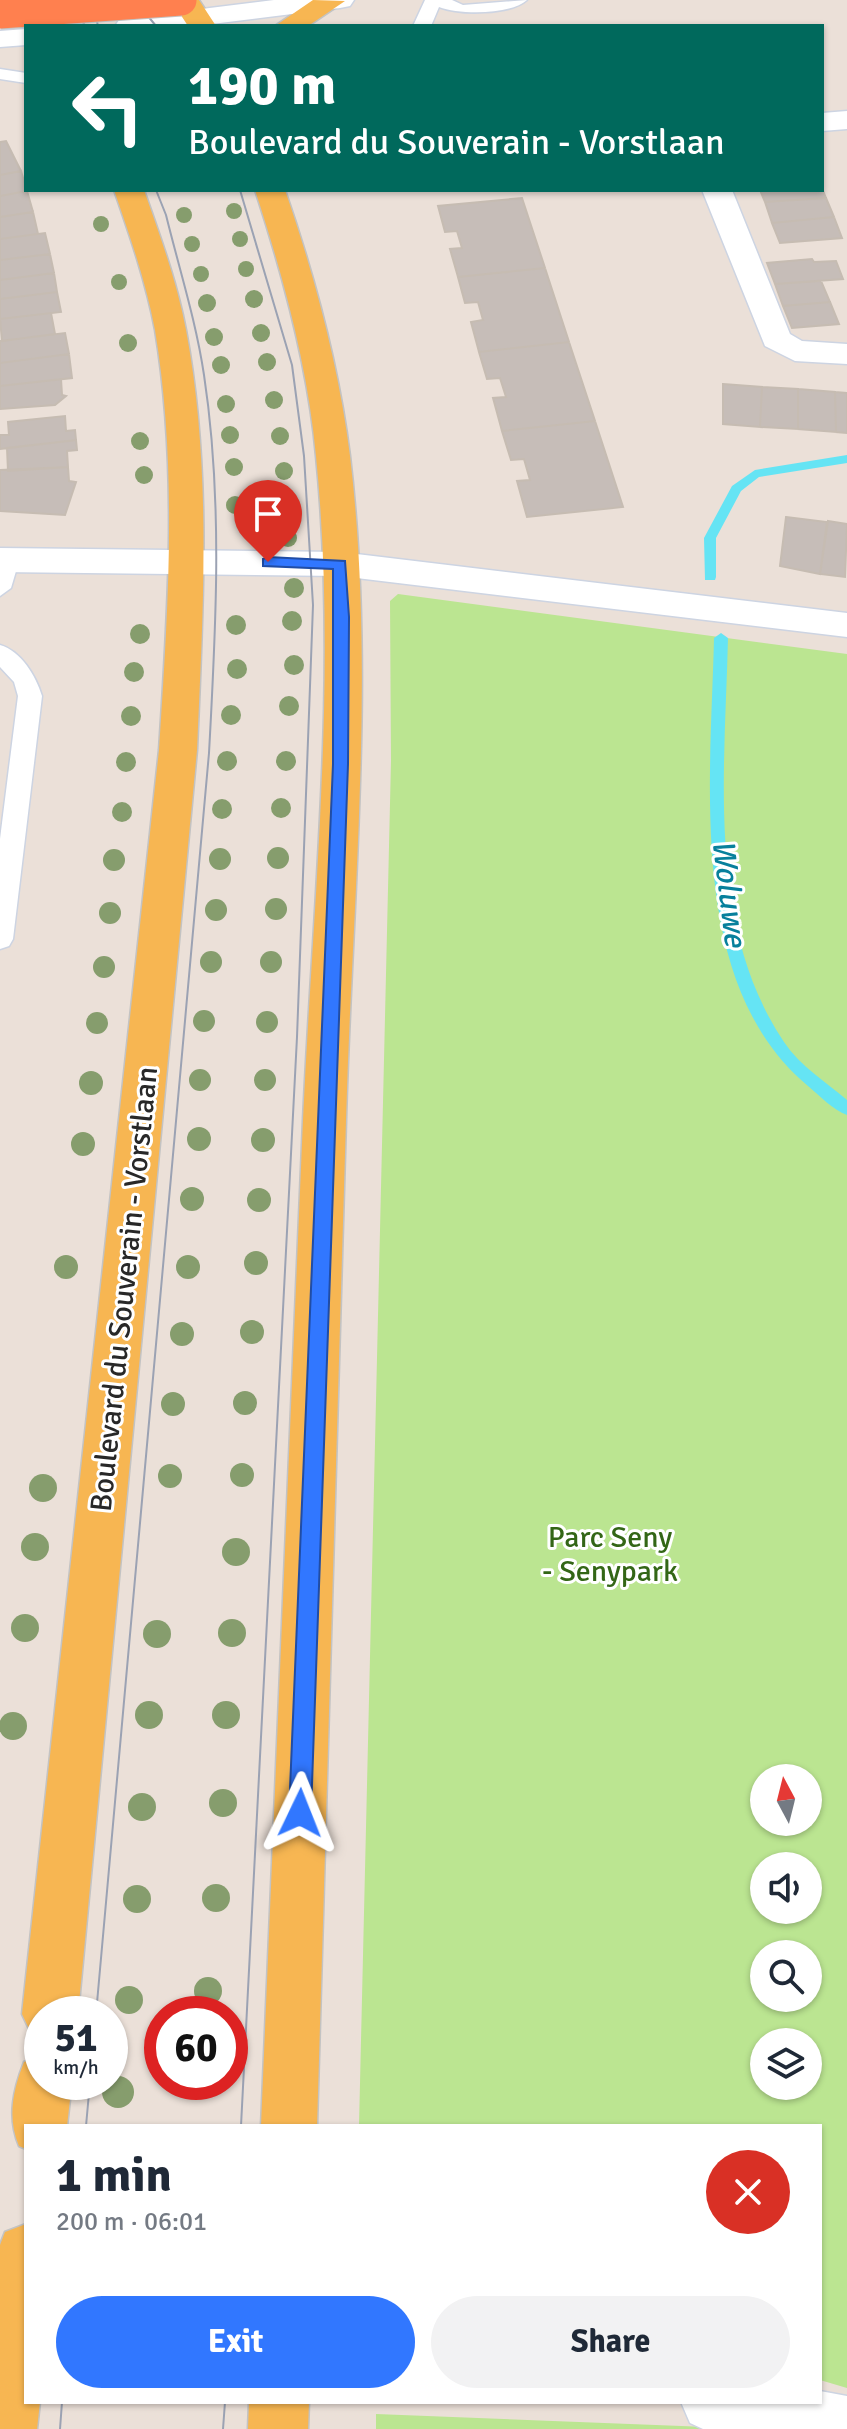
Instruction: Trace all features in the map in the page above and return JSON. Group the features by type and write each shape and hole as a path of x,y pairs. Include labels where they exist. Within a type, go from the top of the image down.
{"highway":[{"path":"0,13 191,11"}],"main road":[{"path":"37,0 51,24"},
{"path":"293,24 336,1"},
{"name":"Boulevard du Souverain - Vorstlaan","path":"52,1996 178,750 188,564 188,463 179,374 143,224 130,192"},
{"path":"271,192 286,238 325,409 333,454 340,564 341,764 330,967 289,2124"},
{"path":"39,2124 42,2100"},
{"path":"11,2392 24,2272"},
{"path":"278,2429 279,2404"}],"street":[{"path":"137,24 191,11 336,1"},
{"path":"0,39 24,37"},
{"path":"824,122 847,120"},
{"path":"718,192 776,339 795,351 847,354"},
{"path":"3,570 188,564 340,564 847,625"},
{"path":"722,2404 847,2426"}],"lane":[{"path":"423,24 435,0 466,18 518,0"},
{"path":"0,74 24,78"},
{"path":"0,653 25,679 30,696 0,939"}],"green space":[{"name":"Parc Seny - Senypark","path":"398,594 847,654 847,2388 822,2381 822,2124 359,2124 391,761 390,601"},
{"path":"376,2414 707,2427 713,2429 376,2429"}],"building":[{"path":"6,141 21,171 0,175 0,142"},
{"path":"21,171 24,192 0,196 0,175"},
{"path":"27,192 33,212 0,217 0,196"},
{"path":"761,192 824,192 826,198 765,202"},
{"path":"522,198 545,268 458,277 450,249 462,248 457,231 445,232 438,206"},
{"path":"826,198 834,217 772,223 765,202"},
{"path":"33,212 38,234 0,239 0,217"},
{"path":"834,217 842,238 780,243 772,223"},
{"path":"45,233 50,254 0,260 0,239"},
{"path":"50,254 54,273 0,280 0,260"},
{"path":"812,259 814,262 836,261 843,279 775,284 767,263"},
{"path":"545,268 569,342 479,352 471,322 483,320 478,302 465,303 458,277"},
{"path":"54,273 57,292 0,299 0,280"},
{"path":"821,281 830,302 783,306 775,284"},
{"path":"57,292 61,312 0,319 0,299"},
{"path":"830,302 839,324 792,328 783,306"},
{"path":"51,313 55,334 2,341 0,319"},
{"path":"65,333 69,354 0,363 0,341"},
{"path":"569,342 595,421 502,431 493,398 506,397 500,378 487,379 479,352"},
{"path":"69,354 72,378 0,386 0,363"},
{"path":"61,379 62,395 66,396 55,405 0,409 0,386"},
{"path":"723,384 762,387 760,427 723,424"},
{"path":"762,387 798,389 798,429 760,427"},
{"path":"798,389 835,392 836,432 798,429"},
{"path":"835,392 847,393 847,433 836,432"},
{"path":"65,416 66,431 75,430 76,440 0,449 0,435 9,435 8,422"},
{"path":"595,421 623,507 527,517 517,481 530,480 524,459 511,460 502,431"},
{"path":"76,440 77,450 67,451 68,467 8,471 7,448"},
{"path":"68,467 69,481 76,482 65,515 0,511 0,470"},
{"path":"786,517 827,522 820,574 780,566"},
{"path":"828,521 847,524 845,577 820,574"}],"waterway":[{"name":"Woluwe","path":"710,577 710,538 736,489 755,474 847,459"},
{"name":"Woluwe","path":"721,638 719,849 725,902 736,954 753,1002 779,1047 802,1072 847,1109"}],"tram line":[{"path":"71,0 84,24"},
{"path":"92,0 98,24"},
{"path":"135,0 154,24"},
{"path":"98,1996 209,753 216,611 214,469 204,375 187,295 157,192"},
{"path":"241,192 292,365 304,456 313,605 297,1037 241,2124"},
{"path":"86,2124 88,2100"},
{"path":"60,2429 62,2404"},
{"path":"223,2429 225,2404"}],"route":[{"path":"268,562 340,564 342,617 341,764 330,967 300,1813"}]}
